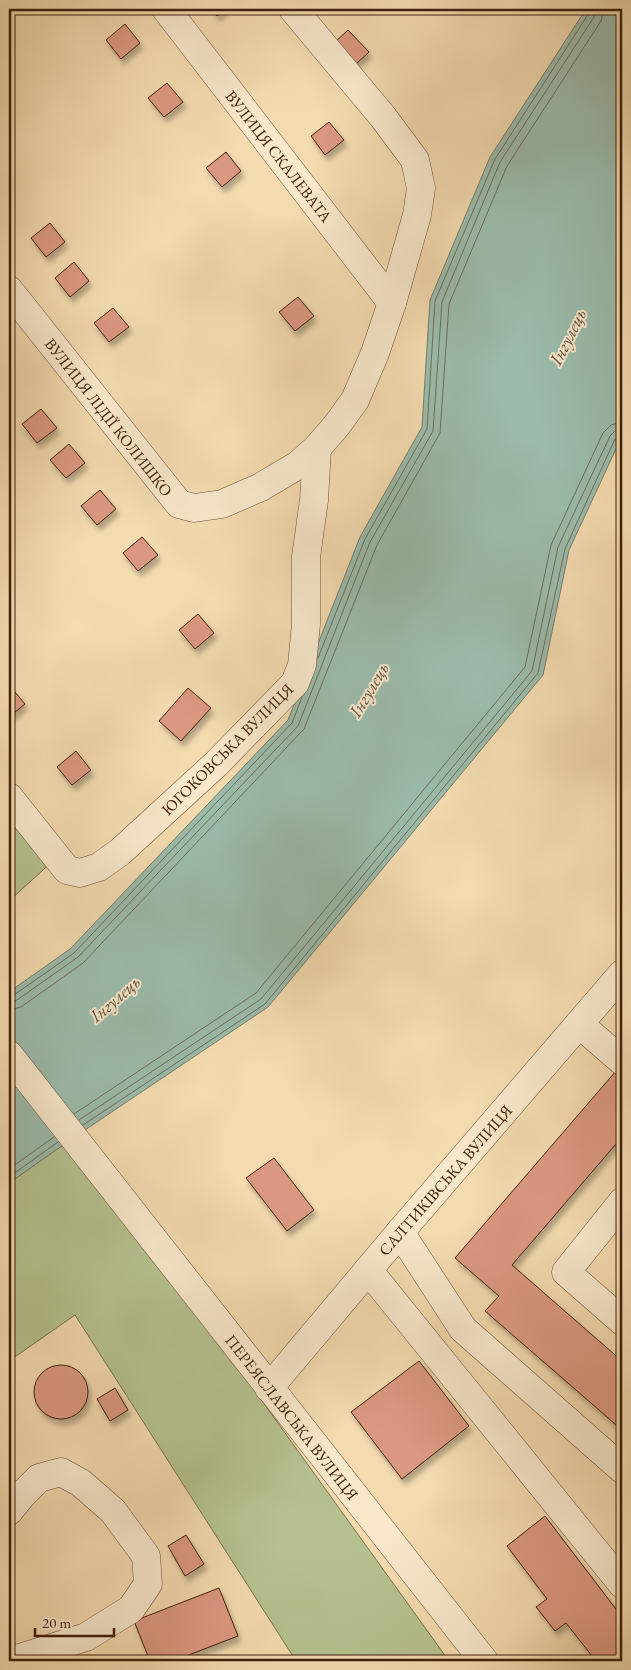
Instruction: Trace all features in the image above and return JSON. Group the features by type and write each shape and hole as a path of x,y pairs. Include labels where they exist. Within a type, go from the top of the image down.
{"street":[{"name":"ВУЛИЦЯ СКАЛЕВАТА","path":"166,9 392,303"},
{"name":"ВУЛИЦЯ ЛІДІЇ КОЛИШКО","path":"9,290 179,504 194,508 222,504 261,487 298,466 317,448 355,400 374,353 392,303 417,215 421,188 415,160 302,12"},
{"name":"ЮГОКОВСЬКА ВУЛИЦЯ","path":"9,797 67,870 80,873 99,867 120,852 216,764 295,683 302,665 306,624 306,557 314,500 317,448"},
{"name":"САЛТИКІВСЬКА ВУЛИЦЯ","path":"269,1388 400,1232 622,974"},
{"path":"579,1024 622,1061"},
{"name":"ПЕРЕЯСЛАВСЬКА ВУЛИЦЯ","path":"9,1055 484,1661"},
{"path":"622,1202 566,1272 622,1320"},
{"path":"400,1232 463,1329 622,1469"},
{"path":"368,1270 622,1584"},
{"path":"9,1511 40,1478 61,1472 81,1483 113,1511 146,1556 148,1584 131,1609 86,1637 10,1661"}],"green space":[{"path":"9,801 55,859 9,901"},
{"path":"73,1138 449,1661 296,1661 75,1315 9,1361 9,1183"}],"water":[{"name":"Інгулець","path":"586,9 622,9 622,436 569,550 543,675 268,1007 9,1183 9,992 70,949 288,720 360,537 422,427 430,300 490,157"}],"building":[{"path":"212,9 226,9 217,16"},
{"path":"125,24 140,43 121,59 106,40"},
{"path":"348,30 369,52 355,65 334,43"},
{"path":"167,83 183,102 164,117 148,98"},
{"path":"329,122 344,140 325,155 311,136"},
{"path":"226,152 241,171 222,187 206,168"},
{"path":"50,223 65,242 46,257 31,238"},
{"path":"74,262 89,281 70,297 55,278"},
{"path":"298,297 314,316 295,331 279,312"},
{"path":"113,308 129,327 109,342 94,323"},
{"path":"41,409 57,428 37,443 22,424"},
{"path":"69,444 85,463 66,478 50,460"},
{"path":"100,490 116,509 97,525 81,506"},
{"path":"142,537 158,555 138,571 123,553"},
{"path":"198,614 214,633 195,649 179,630"},
{"path":"9,685 25,704 9,717"},
{"path":"188,688 211,708 181,741 159,721"},
{"path":"76,751 91,770 72,785 57,767"},
{"path":"616,1071 622,1076 622,1137 512,1265 622,1361 622,1430 485,1311 499,1296 455,1258"},
{"path":"274,1158 314,1210 287,1231 246,1178"},
{"path":"419,1361 469,1426 402,1479 351,1412"},
{"path":"61,1365 71,1367 80,1373 86,1382 88,1392 86,1402 80,1411 71,1417 61,1419 51,1417 42,1411 36,1402 34,1392 36,1382 42,1373 51,1367"},
{"path":"115,1388 128,1410 110,1421 97,1399"},
{"path":"545,1516 622,1617 622,1661 596,1661 566,1623 555,1631 536,1607 547,1599 507,1546"},
{"path":"186,1535 204,1564 185,1576 168,1546"},
{"path":"219,1588 238,1636 173,1661 150,1661 134,1621"}]}
